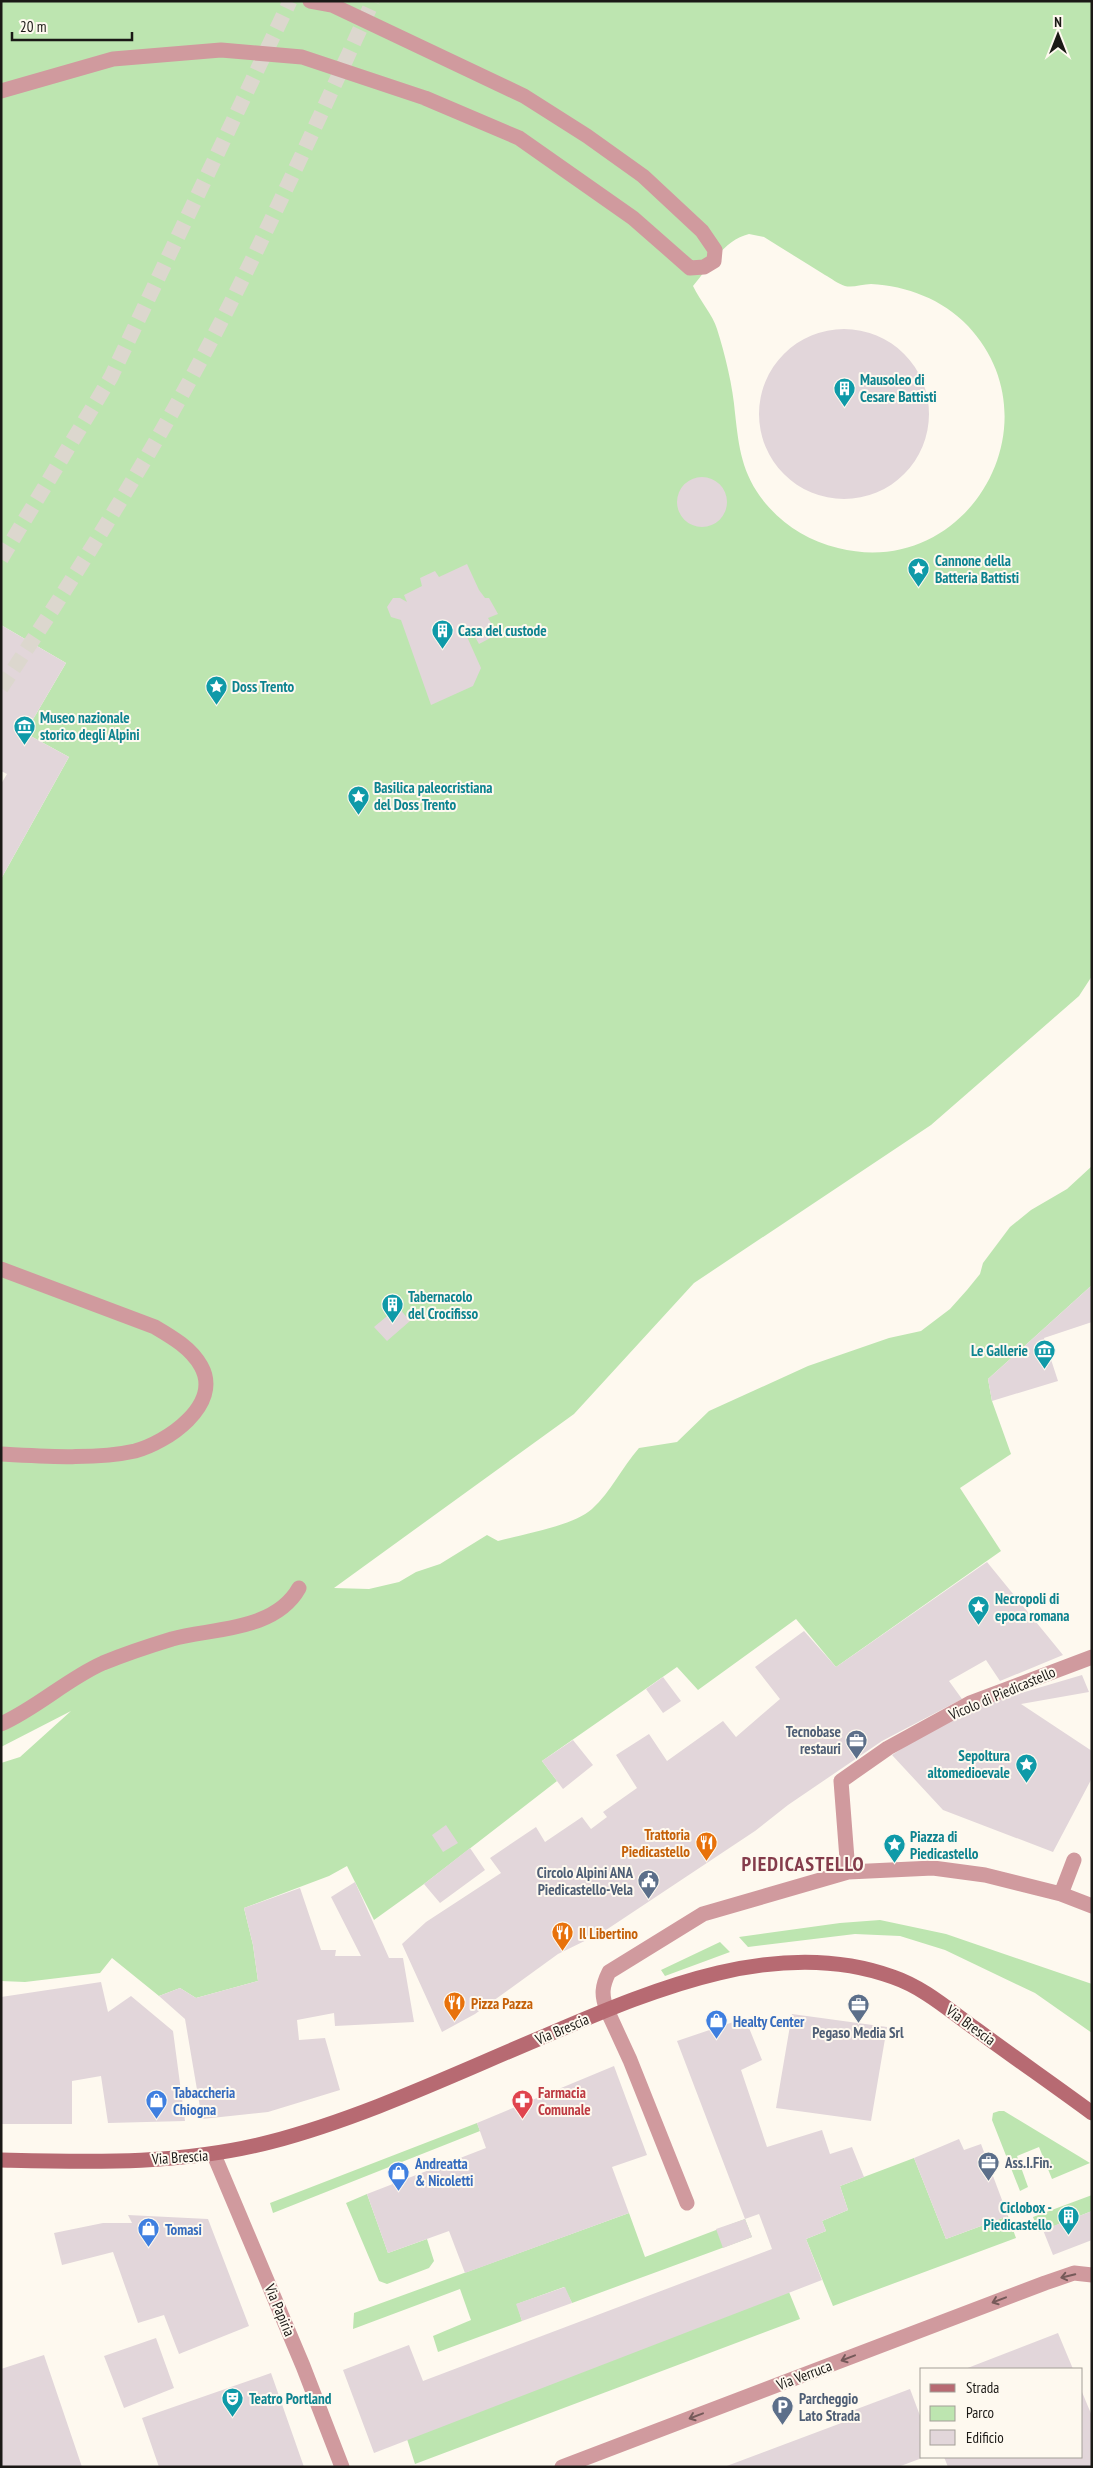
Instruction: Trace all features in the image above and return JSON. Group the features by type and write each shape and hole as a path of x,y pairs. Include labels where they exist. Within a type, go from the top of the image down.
{"street":[{"path":"1,92 113,59 221,50 302,57 425,98 518,138 633,218 690,268 704,267 714,261 715,250 702,231 643,176 587,136 524,96 332,6 310,1"},
{"path":"1,1269 155,1327 178,1340 201,1366 205,1378 203,1399 193,1415 159,1442 134,1451 86,1456 1,1454"},
{"path":"1,1724 100,1664 172,1639 236,1626 272,1614 292,1601 299,1588"},
{"name":"Vicolo di Piedicastello","path":"848,1872 842,1781 888,1748 970,1703 1092,1657"},
{"path":"1061,1894 1074,1860"},
{"path":"687,2203 603,2000 603,1986 609,1972 703,1914 848,1872 932,1868 985,1875 1061,1894 1092,1906"},
{"name":"Via Brescia","path":"1,2160 104,2163 214,2155 272,2142 416,2090 607,2010 684,1982 746,1968 805,1963 831,1963 855,1967 894,1977 925,1992 1092,2112"},
{"name":"Via Papiria","path":"214,2155 303,2366 342,2467"},
{"name":"Via Verruca","path":"562,2467 1045,2283 1074,2273 1092,2275"}],"green space":[{"path":"1,1 1092,1 1092,976 1079,996 931,1125 694,1283 574,1414 334,1588 369,1589 399,1582 416,1572 440,1564 487,1535 498,1541 547,1529 573,1520 584,1515 599,1502 639,1448 677,1442 709,1411 808,1366 889,1338 921,1331 950,1309 967,1290 980,1274 983,1263 1010,1227 1031,1210 1067,1189 1092,1166 1092,1285 988,1379 992,1401 1011,1454 960,1488 1001,1551 836,1667 796,1619 698,1690 677,1667 542,1761 557,1781 424,1884 374,1920 347,1866 329,1876 244,1908 253,1945 258,1981 196,1998 180,1988 159,1996 112,1958 100,1973 25,1982 1,1981 1,1763 20,1757 71,1711 1,1747 1,879 69,757 25,733 66,663 1,625","holes":["749,234 764,237 842,285 851,287 871,284 884,285 911,291 935,301 947,308 968,326 994,365 1004,406 1001,448 986,486 960,518 926,541 884,552 838,548 827,545 807,537 789,526 766,504 752,483 740,450 731,382 720,339 713,318 693,286 718,255 732,242"]},
{"path":"880,1920 946,1934 1092,1984 1092,2033 1035,1993 945,1950 900,1936 855,1934 748,1947 739,1937 840,1923"},
{"path":"720,1942 730,1952 665,1976 661,1970"},
{"path":"1004,2111 1090,2163 1052,2179 1039,2147 1017,2156 1028,2187 1020,2191 992,2120 993,2113"},
{"path":"477,2123 480,2131 273,2213 270,2203"},
{"path":"914,2158 946,2239 1008,2216 1016,2238 833,2306 806,2239 826,2231 822,2221 848,2210 840,2186"},
{"path":"367,2194 388,2253 427,2239 434,2261 429,2268 387,2284 379,2281 346,2203"},
{"path":"1092,2195 1092,2211 1039,2232 1033,2217"},
{"path":"629,2213 645,2257 745,2219 752,2237 572,2303 564,2287 517,2304 522,2321 438,2352 433,2336 471,2320 460,2289 353,2329 354,2313"},
{"path":"789,2292 800,2319 415,2464 407,2439"}],"building":[{"name":"Mausoleo di Cesare Battisti","path":"844,329 869,333 884,339 904,354 919,374 925,389 929,414 925,439 919,454 904,474 884,489 869,495 844,499 819,495 804,489 784,474 769,454 763,439 759,414 763,389 769,374 784,354 804,339 819,333"},
{"path":"697,477 707,477 720,484 727,497 727,507 720,520 707,527 697,527 688,523 681,516 677,507 677,497 681,488 688,481"},
{"name":"Casa del custode","path":"467,564 479,590 485,598 489,598 498,614 488,618 498,634 479,644 470,628 464,630 481,668 473,686 431,705 401,620 391,617 387,607 393,598 400,598 407,602 404,595 422,586 420,578 435,571 439,577"},
{"name":"Museo nazionale storico degli Alpini","path":"1,625 66,663 25,733 69,757 1,879 1,784 7,774 1,771"},
{"path":"1092,1285 1092,1322 1044,1338 1058,1381 992,1401 988,1379"},
{"name":"Tabernacolo del Crocifisso","path":"398,1307 410,1321 387,1341 374,1327"},
{"path":"987,1562 1063,1655 1000,1681 986,1660 949,1681 962,1699 882,1741 788,1805 755,1831 603,1932 558,1954 475,2014 442,2032 402,1944 426,1922 501,1873 490,1858 536,1827 545,1842 582,1817 591,1829 607,1817 603,1812 637,1788 616,1755 649,1734 667,1761 723,1721 736,1737 780,1699 755,1667 804,1631 836,1667"},
{"path":"1082,1675 1089,1692 1021,1704 1092,1751 1092,1778 1053,1852 943,1810 892,1755 934,1727 967,1709"},
{"path":"663,1677 681,1701 663,1713 646,1689"},
{"path":"573,1740 593,1765 563,1789 542,1761"},
{"path":"446,1825 458,1843 443,1852 432,1835"},
{"path":"470,1848 485,1870 440,1903 424,1884"},
{"path":"355,1882 389,1958 403,1958 414,2022 335,2026 334,2013 297,2020 299,2040 325,2038 340,2090 268,2112 202,2119 185,2019 159,1996 180,1988 196,1998 258,1981 253,1945 244,1908 300,1888 321,1950 336,1950 335,1956 361,1956 331,1897"},
{"path":"101,1982 108,2012 131,1996 173,2031 185,2121 108,2123 101,2076 72,2081 72,2124 1,2124 1,1997"},
{"path":"792,2014 887,2027 871,2121 776,2108"},
{"path":"745,2018 762,2060 741,2070 767,2147 822,2130 830,2154 852,2147 864,2177 840,2186 848,2210 822,2221 826,2231 806,2239 822,2280 374,2453 343,2370 409,2345 423,2381 772,2249 759,2214 745,2219 677,2041"},
{"path":"614,2066 647,2155 612,2167 629,2213 465,2273 449,2231 388,2253 367,2194 486,2148 477,2123"},
{"path":"959,2139 964,2150 981,2144 1008,2216 946,2239 914,2158"},
{"name":"Ciclobox - Piedicastello","path":"1092,2211 1092,2240 1053,2255 1043,2230"},
{"path":"128,2215 208,2219 249,2326 179,2354 164,2315 138,2323 113,2252 62,2265 54,2233 103,2223 132,2223"},
{"path":"745,2219 752,2237 723,2248 716,2229"},
{"path":"565,2287 572,2303 522,2321 516,2304"},
{"path":"1058,2333 1073,2368 968,2368"},
{"path":"156,2338 174,2388 124,2408 104,2356"},
{"path":"44,2355 82,2467 1,2467 1,2369"},
{"name":"Teatro Portland","path":"271,2373 304,2467 159,2467 142,2418"},
{"path":"910,2389 920,2416 920,2458 922,2458 898,2467 724,2467 852,2419 849,2412"},
{"path":"1083,2394 1092,2416 1092,2467 948,2467 944,2458 1083,2458"}],"tunnel":[{"path":"1,559 111,377 290,1"},
{"path":"1,688 68,586 132,482 192,376 264,235 373,1"}],"place":[{"name":"Mausoleo di Cesare Battisti","path":"844,407"},
{"name":"Cannone della Batteria Battisti","path":"919,588"},
{"name":"Casa del custode","path":"442,649"},
{"name":"Doss Trento","path":"216,705"},
{"name":"Museo nazionale storico degli Alpini","path":"24,745"},
{"name":"Basilica paleocristiana del Doss Trento","path":"358,815"},
{"name":"Tabernacolo del Crocifisso","path":"392,1324"},
{"name":"Le Gallerie","path":"1044,1369"},
{"name":"Necropoli di epoca romana","path":"979,1626"},
{"name":"Tecnobase restauri","path":"857,1759"},
{"name":"Sepoltura altomedioevale","path":"1026,1783"},
{"name":"Trattoria Piedicastello","path":"706,1862"},
{"name":"Piazza di Piedicastello","path":"894,1864"},
{"name":"Circolo Alpini ANA Piedicastello-Vela","path":"649,1900"},
{"name":"Il Libertino","path":"563,1952"},
{"name":"Pizza Pazza","path":"455,2022"},
{"name":"Pegaso Media Srl","path":"858,2023"},
{"name":"Healty Center","path":"717,2040"},
{"name":"Tabaccheria Chiogna","path":"157,2120"},
{"name":"Farmacia Comunale","path":"522,2120"},
{"name":"Ass.I.Fin.","path":"989,2181"},
{"name":"Andreatta & Nicoletti","path":"399,2191"},
{"name":"Ciclobox - Piedicastello","path":"1068,2235"},
{"name":"Tomasi","path":"149,2248"},
{"name":"Teatro Portland","path":"233,2417"},
{"name":"Parcheggio Lato Strada","path":"783,2426"}],"district":[{"name":"PIEDICASTELLO","path":"803,1864"}]}
